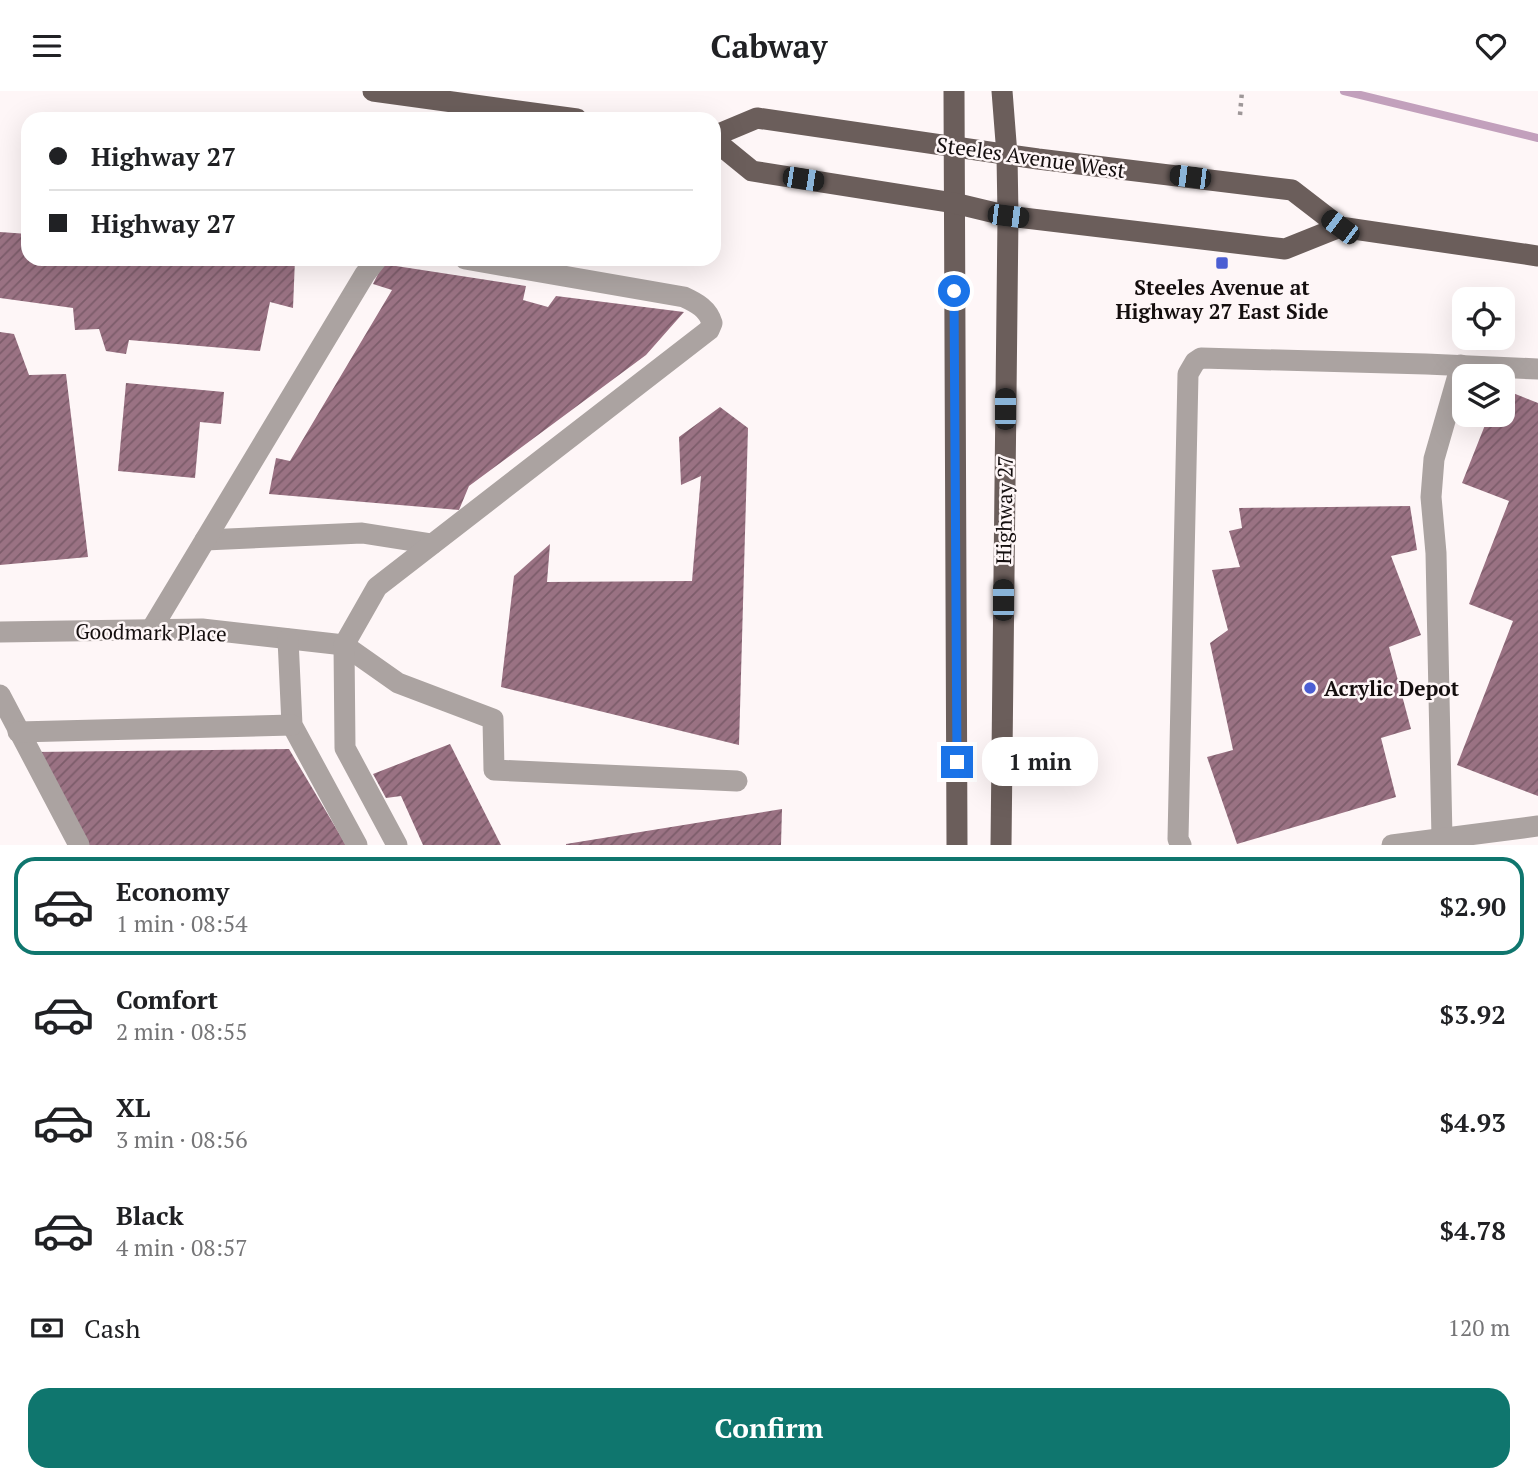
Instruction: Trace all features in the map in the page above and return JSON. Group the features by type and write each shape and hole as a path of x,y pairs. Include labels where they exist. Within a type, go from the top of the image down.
{"main road":[{"path":"373,91 526,112"},
{"path":"954,91 957,845"},
{"name":"Highway 27","path":"1001,845 1008,216 1002,91"},
{"name":"Steeles Avenue West","path":"721,135 757,118 1007,155 1292,190 1340,227 1538,256"},
{"name":"Steeles Avenue West","path":"721,144 752,171 954,203 1008,216 1285,249 1340,227"}],"street":[{"path":"150,630 371,266"},
{"path":"397,845 345,748 344,645 377,587 709,330 712,323 703,308 684,297 505,266"},
{"path":"1181,845 1178,825 1188,374 1191,367 1201,358 1452,365"},
{"path":"1515,368 1538,369"},
{"path":"1442,838 1436,553 1431,497 1434,459 1452,396"},
{"path":"205,540 362,533 432,544"},
{"name":"Goodmark Place","path":"0,632 202,629 344,645"},
{"path":"288,639 292,725 357,845"},
{"path":"344,645 398,683 493,719 494,770 737,781"},
{"path":"0,695 79,845"},
{"path":"18,732 292,725"},
{"path":"1392,845 1538,826"}],"path":[{"path":"1240,115 1242,91"}],"building":[{"path":"0,232 21,234 21,266 295,266 293,308 270,302 260,351 129,340 126,354 106,351 99,329 75,330 73,308 0,298"},
{"path":"382,266 396,266 526,286 523,300 548,307 556,296 684,312 646,355 469,486 459,510 269,494 276,458 290,461 392,290 373,284"},
{"path":"0,332 14,334 29,375 66,374 88,557 0,565"},
{"path":"126,383 224,392 221,424 200,422 195,478 118,471"},
{"path":"1515,394 1538,403 1538,796 1457,765 1513,621 1469,604 1509,501 1462,483 1484,427 1515,427"},
{"path":"720,407 748,428 739,745 501,687 514,576 550,544 547,582 692,581 701,476 681,485 679,437"},
{"name":"Acrylic Depot","path":"1410,506 1417,550 1391,556 1421,635 1389,647 1411,729 1381,738 1396,797 1237,844 1207,757 1233,750 1210,643 1228,630 1212,570 1240,567 1229,531 1242,528 1239,508"},
{"path":"450,744 501,845 423,845 401,796 386,798 373,774"},
{"path":"289,749 346,845 88,845 34,752"},
{"path":"782,809 781,845 566,845 566,844"}],"waterway":[{"path":"1344,91 1538,138"}],"place":[{"name":"Steeles Avenue at Highway 27 East Side","path":"1222,263"},
{"name":"Acrylic Depot","path":"1310,688"}],"route":[{"path":"954,291 957,762"}]}
